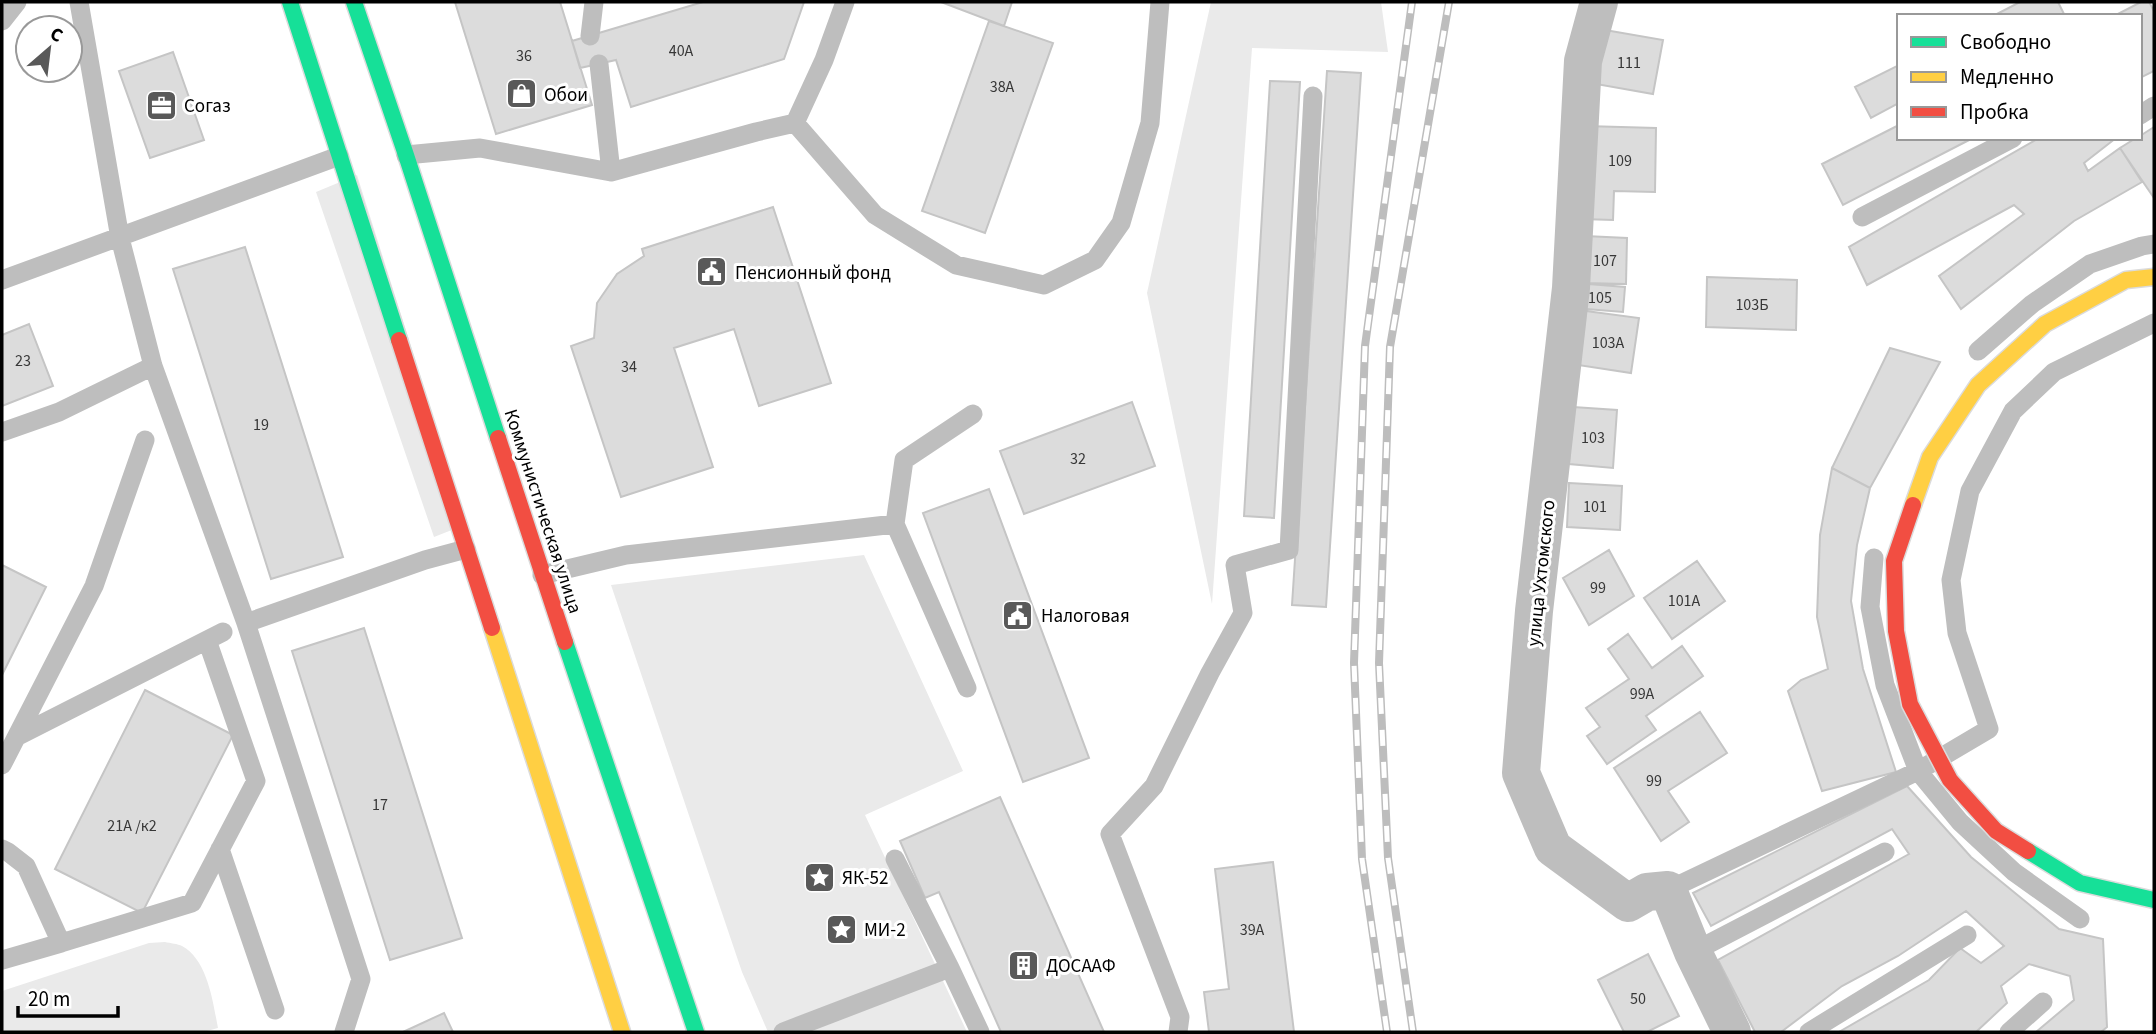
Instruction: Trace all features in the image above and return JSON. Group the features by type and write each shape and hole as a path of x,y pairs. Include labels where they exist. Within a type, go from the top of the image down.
{"main road":[{"path":"290,2 622,1032"},
{"name":"Коммунистическая улица","path":"354,2 542,575 696,1032"},
{"path":"2154,277 2126,280 2045,324 1978,385 1930,457 1894,561 1896,631 1910,704 1950,780 1996,831 2080,883 2154,900"}],"street":[{"name":"улица Ухтомского","path":"1599,2 1583,61 1571,288 1535,611 1521,773 1553,848 1628,903 1647,892 1668,890"},
{"path":"1668,890 1693,952 1732,1032"}],"lane":[{"path":"2,21 18,2"},
{"path":"79,2 120,238 153,366 246,623 361,979 344,1032"},
{"path":"590,36 594,2"},
{"path":"795,123 824,60 845,2"},
{"path":"795,123 875,215 956,265 1044,285 1095,260 1121,223 1150,123 1160,2"},
{"path":"598,64 611,172"},
{"path":"1178,1032 1180,1017 1110,834 1154,786 1243,613 1235,565 1289,550 1313,96"},
{"path":"406,155 480,148 611,172 795,123"},
{"path":"1862,217 2009,140"},
{"path":"2,280 339,156"},
{"path":"1978,351 2032,304 2090,264 2154,244"},
{"path":"1668,890 1918,771 1989,729 1957,633 1951,580 1970,491 2013,411 2054,372 2154,323"},
{"path":"2,432 59,412 153,366"},
{"path":"967,688 895,524 904,460 973,414"},
{"path":"2,765 94,586 145,440"},
{"path":"542,575 626,555 895,524"},
{"path":"246,623 425,560 466,549"},
{"path":"1874,558 1870,607 1885,685 1918,771 1959,822 2014,872 2080,919"},
{"path":"2,960 192,903 256,781 215,636 18,736"},
{"path":"2,849 26,866 61,943"},
{"path":"220,849 275,1010"},
{"path":"1693,952 1885,852"},
{"path":"895,859 979,1032"},
{"path":"1809,1032 1967,935"},
{"path":"783,1032 950,968"},
{"path":"2009,1032 2043,1002"}],"shaded area":[{"path":"1211,2 1381,2 1388,52 1252,48 1212,604 1147,293"},
{"path":"357,175 467,524 434,537 316,192"},
{"path":"864,555 963,771 865,815 967,1032 768,1032 742,972 611,585"},
{"path":"165,942 182,946 198,961 208,983 218,1028 203,1032 2,1032 2,991 149,943"}],"building":[{"path":"455,2 560,2 592,105 496,134"},
{"path":"703,2 804,2 784,59 631,107 616,60 580,68 572,41"},
{"path":"941,2 1012,2 1004,26"},
{"path":"2020,2 2058,2 2064,14 1997,14"},
{"path":"2141,2 2149,2 2154,11 2154,71 2142,77 2142,14 2118,14"},
{"path":"989,21 1053,43 985,233 922,211"},
{"path":"1605,30 1663,40 1653,94 1596,84"},
{"name":"Согаз","path":"173,52 204,140 150,158 119,71"},
{"path":"1897,66 1897,104 1871,118 1855,87"},
{"path":"1327,71 1361,73 1326,607 1292,605"},
{"path":"1270,81 1300,82 1274,518 1244,516"},
{"path":"1585,126 1656,128 1655,192 1614,191 1613,220 1582,219"},
{"path":"1897,126 1897,140 1969,140 1843,205 1822,164"},
{"path":"2154,127 2154,198 2120,148 2133,140 2142,140 2142,135"},
{"path":"2036,140 2113,140 2084,163 2088,171 2120,148 2142,182 2074,221 1961,309 1939,276 2024,214 2014,205 1867,285 1849,247"},
{"path":"773,207 831,383 759,406 734,329 674,348 713,467 621,497 571,346 594,338 597,303 617,274 644,256 642,249"},
{"path":"1585,236 1627,238 1626,284 1584,283"},
{"path":"245,247 343,557 271,579 173,269"},
{"path":"1707,277 1797,280 1796,330 1706,327"},
{"path":"1576,283 1625,287 1623,312 1574,308"},
{"path":"1586,311 1639,318 1631,373 1578,365"},
{"path":"29,324 53,386 2,406 2,335"},
{"path":"1890,348 1940,362 1870,488 1832,468"},
{"path":"1132,402 1155,466 1024,514 1000,451"},
{"path":"1573,407 1617,410 1613,468 1569,464"},
{"path":"1832,468 1870,488 1857,545 1851,601 1863,669 1896,772 1822,791 1788,691 1801,680 1828,669 1817,617 1820,535"},
{"path":"1569,483 1622,486 1620,530 1567,527"},
{"path":"989,489 1089,758 1023,782 923,513"},
{"path":"1609,550 1634,596 1589,625 1563,578"},
{"path":"1697,561 1725,601 1672,639 1644,598"},
{"path":"2,565 46,587 2,675"},
{"path":"364,628 462,938 390,960 292,651"},
{"path":"1628,634 1652,668 1682,646 1703,676 1646,716 1656,730 1607,764 1587,736 1600,727 1586,708 1629,679 1608,649"},
{"path":"145,690 233,735 142,913 55,869"},
{"path":"1700,712 1727,753 1668,791 1689,822 1661,841 1614,768"},
{"path":"1907,786 1971,857 2059,929 2103,939 2107,1027 2101,1032 2036,1032 2074,1000 2070,976 2029,964 2001,986 2007,1003 1976,1032 1839,1032 1929,980 1960,948 1981,963 2004,946 1966,911 1898,956 1842,986 1781,1032 1755,1032 1718,960 1909,854 1892,829 1711,926 1693,893"},
{"name":"ДОСААФ","path":"1000,797 1104,1032 1001,1032 939,892 925,898 900,841"},
{"path":"1273,862 1294,1032 1209,1032 1204,992 1229,989 1215,869"},
{"path":"1648,954 1679,1016 1647,1032 1624,1032 1598,980"},
{"path":"444,1013 453,1032 403,1032"}],"railway":[{"path":"1387,1032 1362,859 1354,663 1365,346 1412,2"},
{"path":"1413,1032 1388,858 1379,663 1390,347 1449,2"}],"traffic: fast":[{"path":"290,2 399,340"},
{"path":"354,2 498,438"},
{"path":"565,642 696,1032"},
{"path":"2028,851 2080,883 2154,900"}],"traffic: slow":[{"path":"1913,505 1930,457 1978,385 2045,324 2126,280 2154,277"},
{"path":"492,628 622,1032"}],"traffic: jam":[{"path":"399,340 492,628"},
{"path":"498,438 565,642"},
{"path":"1913,505 1894,561 1896,631 1910,704 1950,780 1996,831 2028,851"}],"place":[{"name":"Обои","path":"521,94"},
{"name":"Согаз","path":"161,105"},
{"name":"Пенсионный фонд","path":"712,272"},
{"name":"Налоговая","path":"1018,615"},
{"name":"ЯК-52","path":"819,877"},
{"name":"МИ-2","path":"841,929"},
{"name":"ДОСААФ","path":"1023,965"}]}
